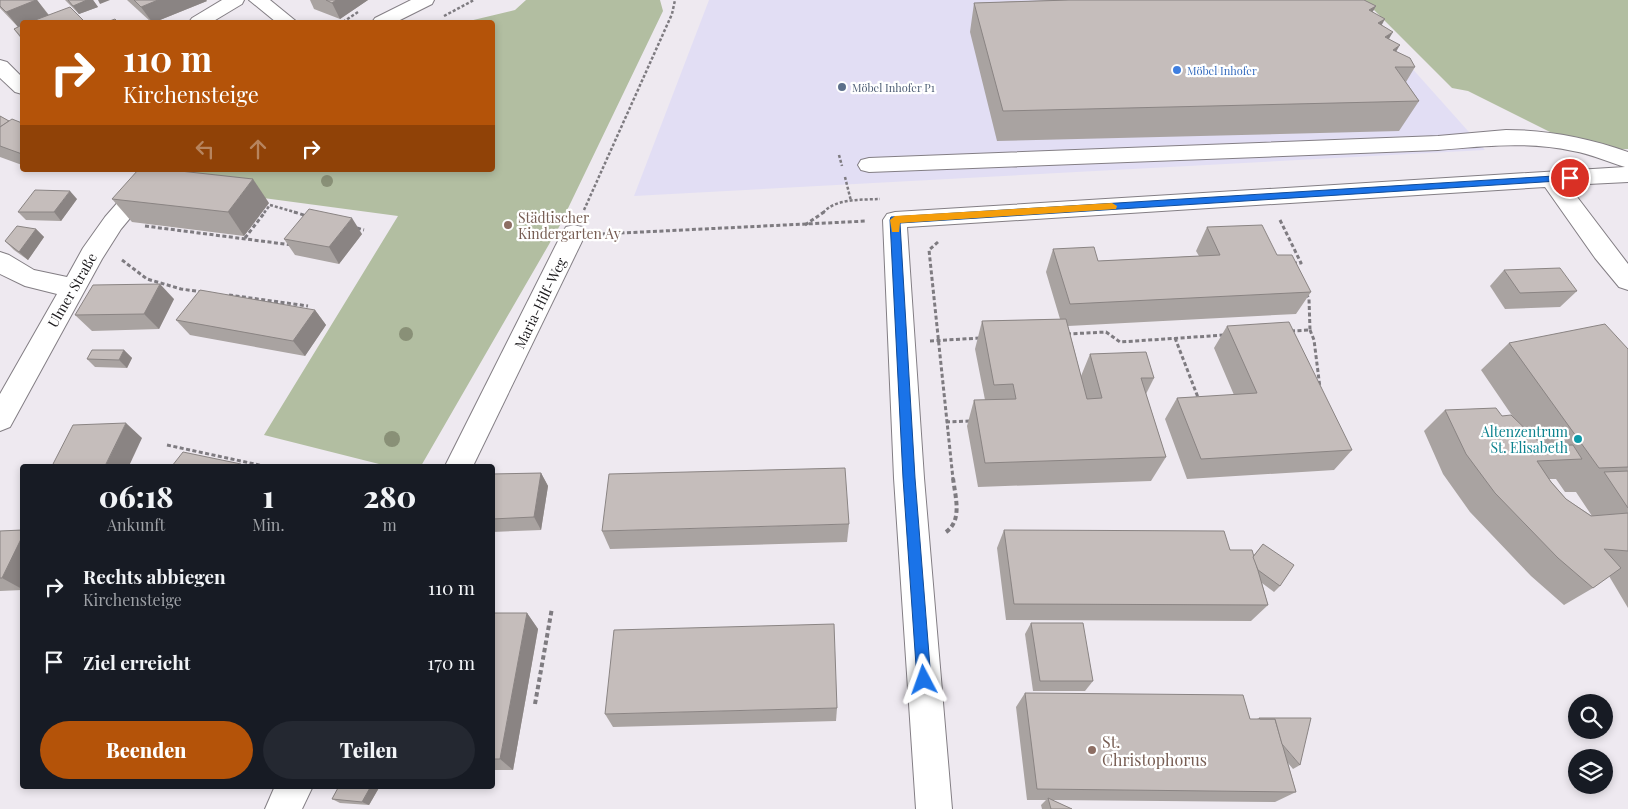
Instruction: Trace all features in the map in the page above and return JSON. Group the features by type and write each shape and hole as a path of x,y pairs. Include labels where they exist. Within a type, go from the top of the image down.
{"street":[{"path":"202,20 235,0"},
{"path":"258,0 284,20"},
{"path":"386,20 425,0"},
{"path":"0,66 20,86"},
{"path":"869,165 1438,143 1514,136 1552,139 1609,152 1628,160"},
{"name":"Ulmer Straße","path":"2,412 92,254 113,223 157,172"},
{"path":"934,809 913,535 895,220 1628,174"},
{"path":"1551,179 1604,252 1628,281"},
{"name":"Maria-Hilf-Weg","path":"460,464 574,233"},
{"path":"0,261 10,270 43,284 73,287"},
{"path":"283,809 293,789"}],"path":[{"path":"443,17 474,0"},
{"path":"675,0 672,14 574,233 607,234 895,220"},
{"path":"1267,197 1286,230 1301,263 1290,263 1295,272"},
{"path":"245,238 270,205 310,217"},
{"path":"913,535 944,533 953,526 957,516 929,250 956,225 954,216"},
{"path":"113,223 297,246"},
{"path":"355,228 364,230"},
{"path":"92,254 118,258 147,279 210,293"},
{"path":"1304,290 1309,298 1310,330 1314,340 1322,397"},
{"path":"220,294 308,306"},
{"path":"1290,331 1310,330"},
{"path":"1067,334 1106,332 1120,342 1233,334"},
{"path":"902,342 988,338"},
{"path":"1175,338 1201,405"},
{"path":"946,422 972,420"},
{"path":"167,444 255,464"},
{"path":"535,704 552,608"}],"shaded area":[{"path":"709,0 1351,0 1485,150 634,196"}],"green space":[{"path":"526,0 660,0 663,11 559,227 422,464 379,464 264,435 398,216 158,184 171,172 495,172 495,20 473,20 515,10"},
{"path":"1364,0 1628,0 1628,149 1588,151 1468,91 1452,88"}],"building":[{"path":"0,0 36,0 6,12 0,6"},
{"path":"68,0 87,0 73,6"},
{"path":"134,0 158,0 141,7"},
{"name":"Möbel Inhofer","path":"1069,0 1364,0 1376,6 1369,10 1385,19 1378,23 1393,32 1385,37 1400,45 1393,50 1410,58 1415,67 1395,67 1419,101 1003,111 974,3"},
{"path":"70,7 83,20 35,20"},
{"path":"20,26 20,36 14,29"},
{"path":"0,116 9,121 0,127"},
{"path":"12,119 20,122 20,153 0,146 0,127"},
{"path":"136,172 189,172 253,179 228,212 112,199"},
{"path":"35,190 70,191 54,212 18,212"},
{"path":"309,209 352,218 329,247 284,239"},
{"path":"1262,225 1277,255 1292,255 1311,292 1070,304 1053,249 1094,247 1098,261 1220,255 1207,227"},
{"path":"17,226 36,229 19,252 5,241"},
{"path":"1560,268 1577,291 1520,293 1504,270"},
{"path":"160,284 144,314 75,315 93,285"},
{"path":"200,290 315,310 293,341 176,320"},
{"path":"1066,319 1087,399 1102,398 1090,354 1146,352 1154,378 1141,378 1166,457 985,463 974,400 1016,399 1013,384 994,385 982,321"},
{"path":"1289,322 1352,450 1201,459 1177,398 1257,393 1227,326"},
{"path":"1605,324 1628,349 1628,467 1599,468 1509,343"},
{"path":"92,350 124,350 119,360 87,359"},
{"path":"1496,408 1502,416 1511,415 1543,446 1573,445 1582,459 1537,461 1551,482 1566,499 1591,516 1628,513 1628,551 1604,549 1621,568 1593,588 1558,558 1495,493 1466,454 1445,410"},
{"path":"126,423 106,464 53,464 73,425"},
{"path":"183,452 241,464 174,464"},
{"path":"845,468 849,524 602,531 609,474"},
{"path":"1628,471 1628,508 1604,472"},
{"path":"541,473 534,517 495,519 495,474"},
{"path":"20,530 20,541 2,578 0,578 0,531"},
{"path":"1004,530 1224,531 1230,550 1252,550 1268,605 1014,604"},
{"path":"1263,544 1294,565 1280,586 1258,570 1253,557"},
{"path":"495,613 527,613 500,759 495,759"},
{"path":"1031,623 1083,623 1093,681 1040,681"},
{"path":"834,624 837,708 605,714 614,630"},
{"path":"1025,693 1243,695 1250,719 1275,719 1296,792 1037,789"},
{"path":"1259,718 1311,718 1300,765 1282,744 1275,719"},
{"path":"337,789 369,789 362,802 332,799"},
{"path":"1048,798 1072,809 1051,809"}],"slow traffic":[{"path":"895,229 895,220 1112,206"}],"place":[{"name":"Möbel Inhofer","path":"1177,70"},
{"name":"Möbel Inhofer P1","path":"842,87"},
{"name":"Städtischer Kindergarten Ay","path":"508,225"},
{"name":"Altenzentrum St. Elisabeth","path":"1578,439"},
{"name":"St. Christophorus","path":"1092,750"}],"route":[{"path":"924,680 909,478 895,220 1570,178"}]}
